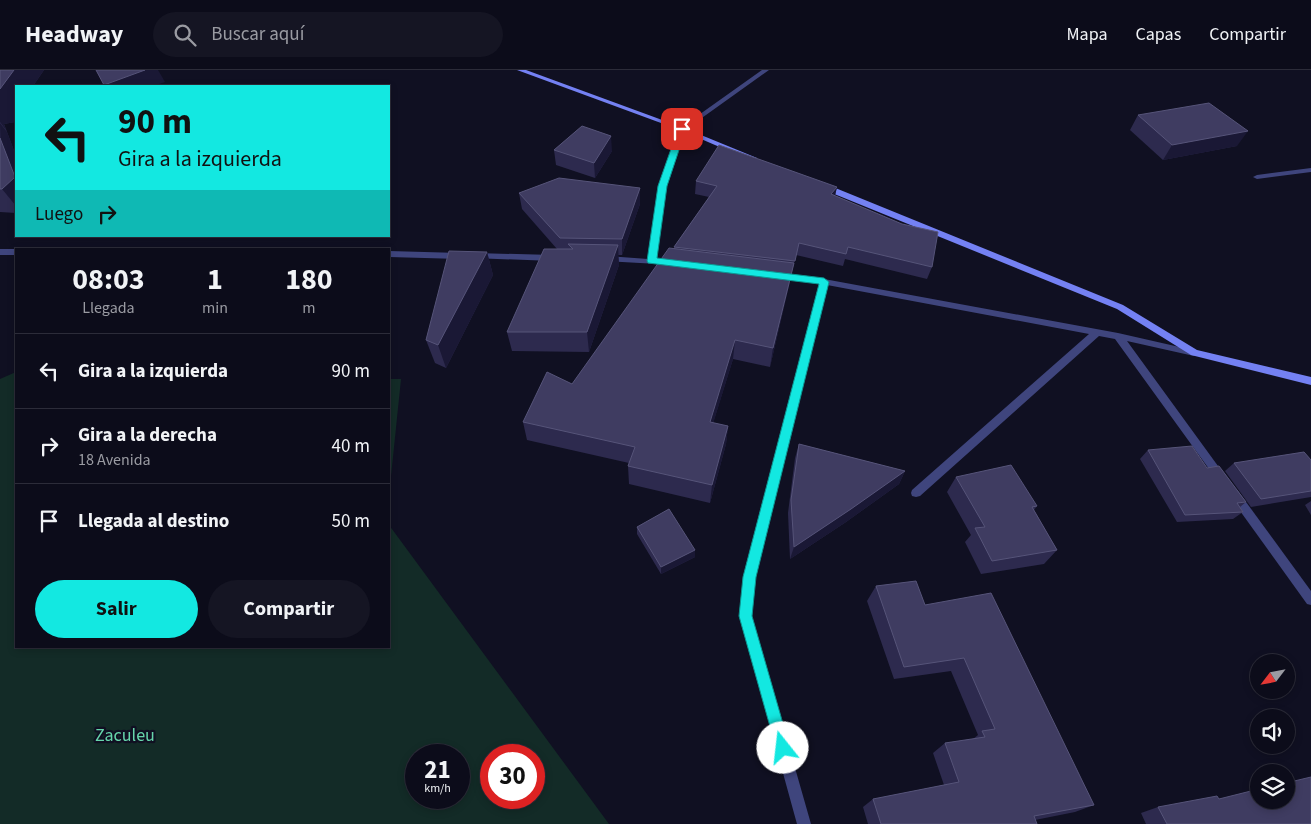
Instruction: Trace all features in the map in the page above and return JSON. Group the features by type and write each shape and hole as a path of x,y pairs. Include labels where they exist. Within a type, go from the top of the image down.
{"street":[{"path":"520,70 682,129 764,162"},
{"path":"652,261 662,186 682,129 766,70"},
{"path":"1257,177 1311,170"},
{"path":"819,184 1120,307 1194,353"},
{"path":"0,252 15,252"},
{"path":"390,254 564,258"},
{"path":"593,259 680,264"},
{"path":"767,275 824,282 1118,336 1311,382"},
{"path":"804,824 746,616 749,577 824,282"},
{"path":"916,493 1096,333"},
{"path":"1118,336 1311,600"}],"green space":[{"name":"Zaculeu","path":"15,372 15,648 390,648 390,526 609,824 0,824 0,379"},
{"path":"390,379 401,379 390,479"}],"building":[{"path":"0,70 14,70 0,89"},
{"path":"96,70 145,70 104,85"},
{"path":"1209,103 1248,131 1172,145 1138,115"},
{"path":"582,126 611,136 594,163 554,150"},
{"path":"0,138 15,177 2,189 0,189"},
{"path":"719,145 837,187 831,194 902,224 938,232 932,267 848,247 846,254 799,243 795,261 674,247 717,186 696,181"},
{"path":"559,178 640,188 622,239 560,238 519,193"},
{"path":"568,244 618,245 587,332 507,332 544,249 573,249"},
{"path":"669,248 794,263 773,348 735,340 710,422 728,426 712,485 628,466 635,447 523,422 547,372 572,384"},
{"path":"449,251 487,252 438,345 426,340"},
{"path":"799,444 905,471 794,547 791,500"},
{"path":"1192,446 1207,468 1219,466 1246,502 1237,503 1243,512 1185,515 1148,450"},
{"path":"1304,452 1311,460 1311,491 1261,499 1234,463"},
{"path":"1011,465 1037,506 1032,507 1057,550 992,561 975,528 985,527 956,477"},
{"path":"669,509 695,550 661,567 637,527"},
{"path":"916,581 925,605 991,593 1094,805 1034,816 1037,824 881,824 873,799 959,782 945,743 985,737 982,731 995,729 964,658 904,667 876,586"},
{"path":"1311,777 1311,824 1167,824 1158,807 1217,796 1219,799 1250,791 1250,809 1295,809 1295,781"}],"route":[{"path":"682,129 662,186 652,261 824,282 749,577 746,616 783,748"}]}
